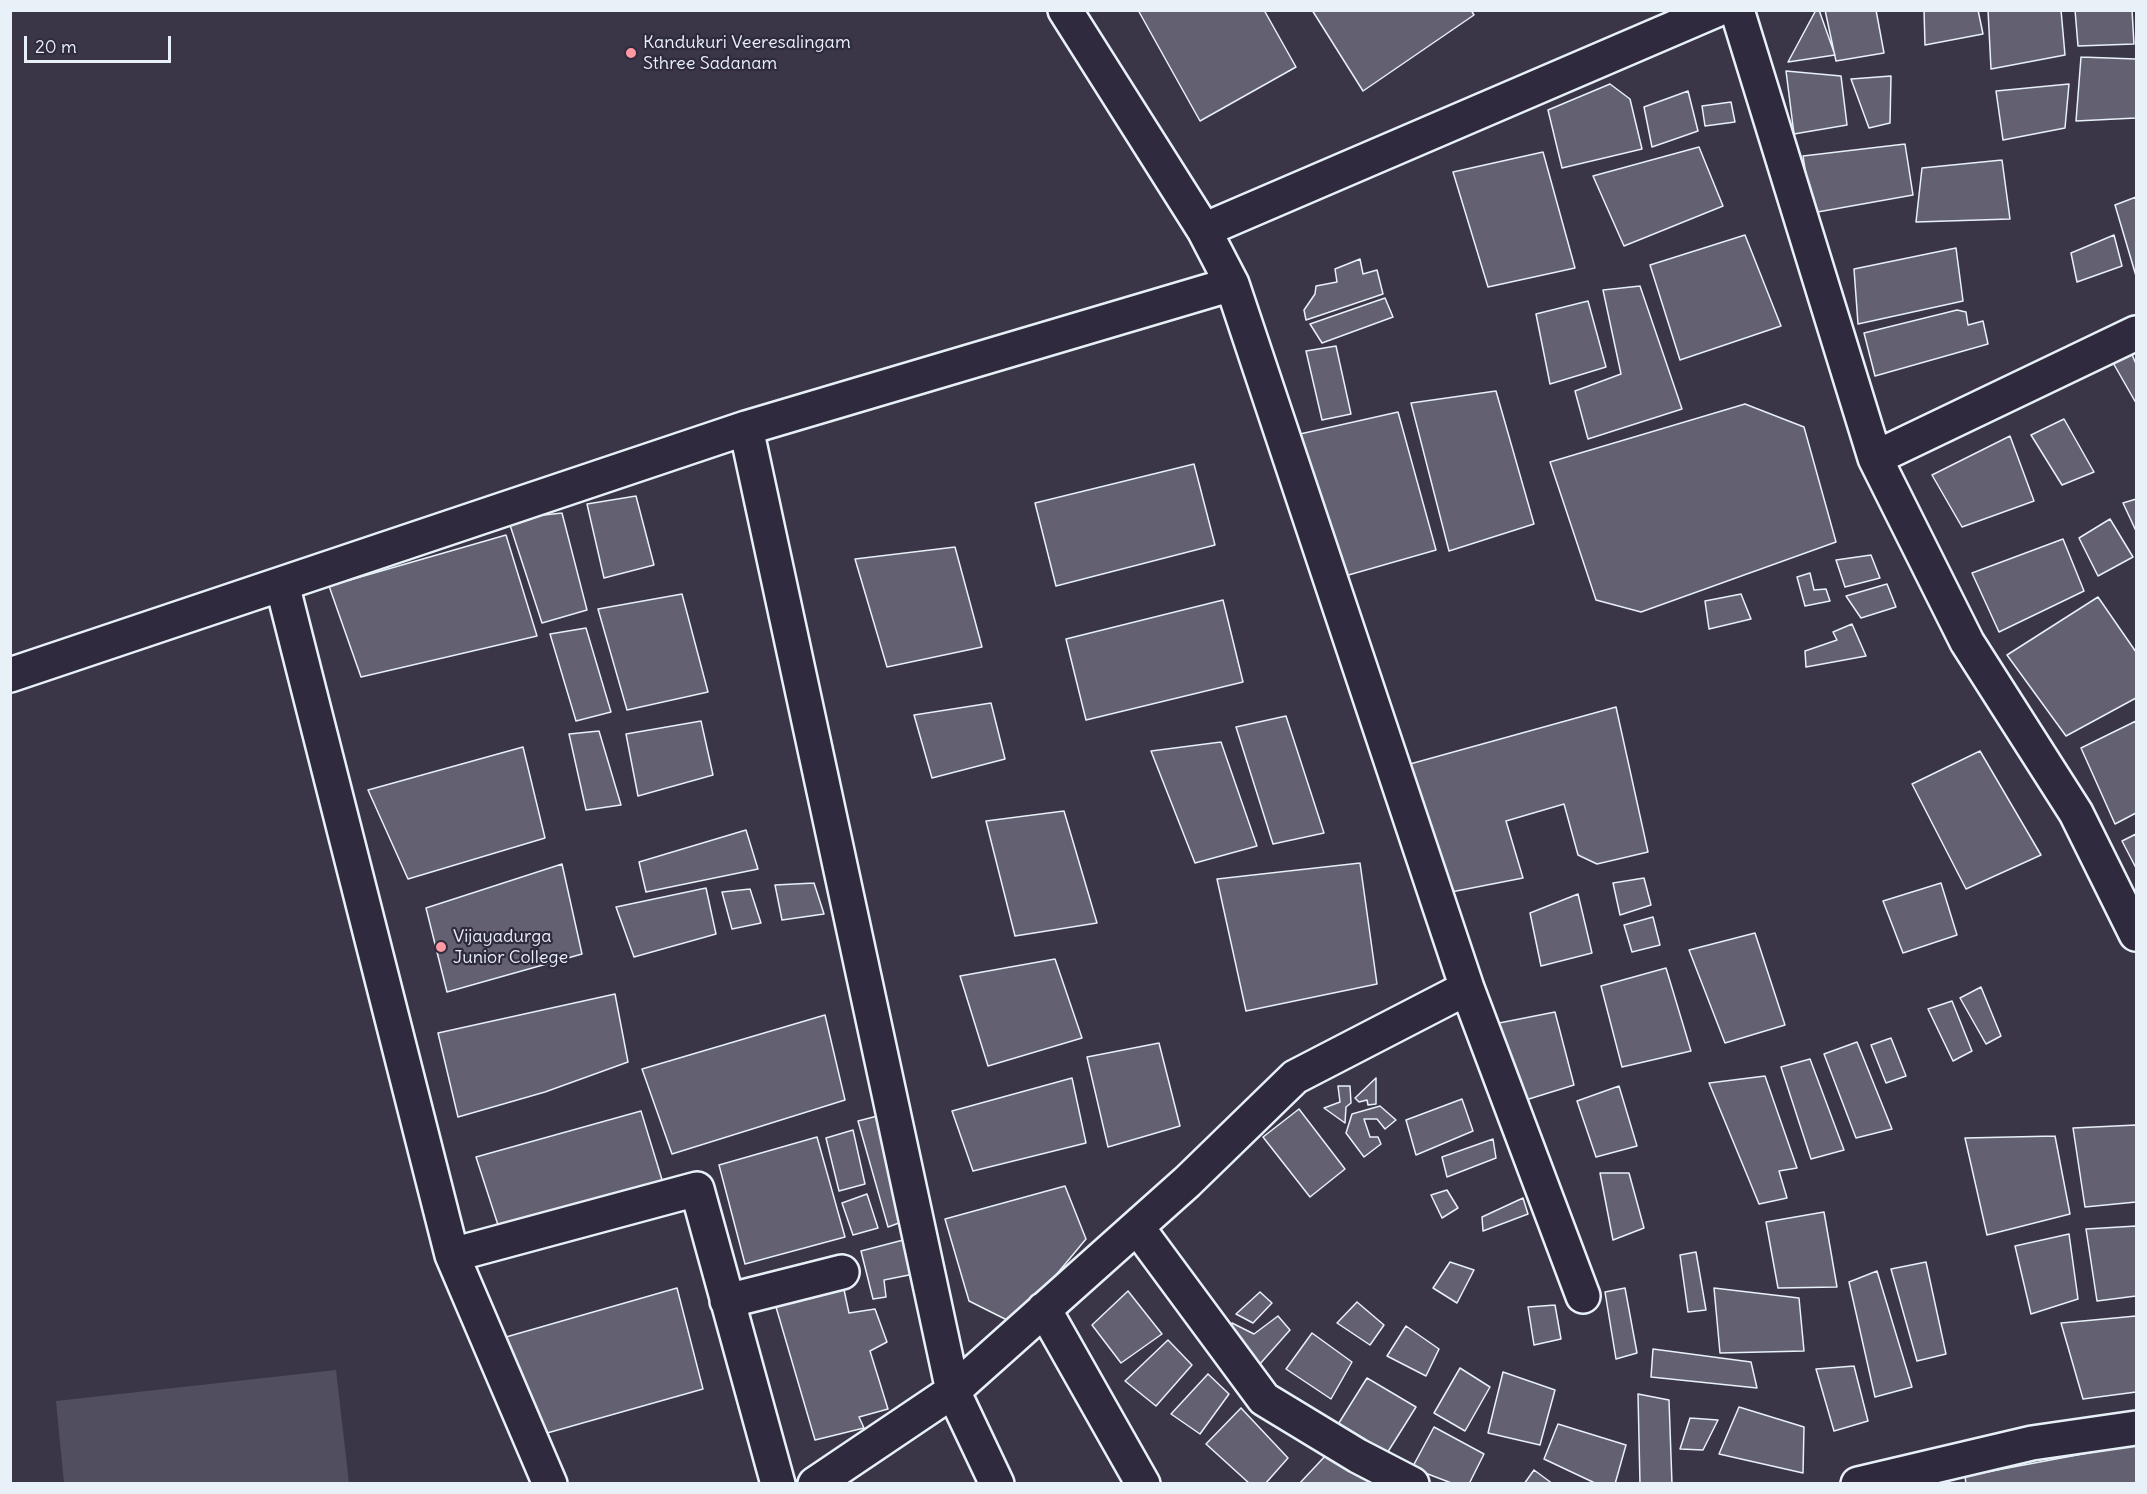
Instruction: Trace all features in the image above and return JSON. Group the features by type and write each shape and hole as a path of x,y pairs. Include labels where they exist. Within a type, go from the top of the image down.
{"street":[{"path":"1065,10 1204,230 1232,284 1467,988 1583,1296"},
{"path":"1204,230 1716,10"},
{"path":"1737,10 1875,458 1967,642 2076,813 2136,934"},
{"path":"10,675 746,428 1232,284"},
{"path":"1875,458 2136,333"},
{"path":"746,428 953,1391 998,1484"},
{"path":"282,584 452,1256 549,1484"},
{"path":"814,1484 953,1391 1187,1182 1294,1077 1467,988"},
{"path":"452,1256 697,1189 778,1484"},
{"path":"1137,1227 1264,1399 1358,1456 1413,1484"},
{"path":"727,1300 842,1272"},
{"path":"1044,1309 1143,1484"},
{"path":"1858,1484 1949,1473 2031,1443 2136,1428"}],"shaded area":[{"path":"336,1370 349,1483 64,1483 56,1401"}],"building":[{"path":"1138,10 1264,10 1296,67 1200,121"},
{"path":"1312,10 1471,10 1474,15 1363,91"},
{"path":"1816,10 1819,10 1835,55 1788,62"},
{"path":"1825,10 1876,10 1884,53 1836,61"},
{"path":"1924,10 1978,10 1983,34 1925,45"},
{"path":"1988,10 2061,10 2065,55 1991,69"},
{"path":"2075,10 2132,10 2134,44 2078,46"},
{"path":"2081,57 2136,59 2136,118 2076,121"},
{"path":"1786,71 1841,76 1847,125 1794,134"},
{"path":"1891,76 1890,123 1869,128 1851,79"},
{"path":"1610,84 1630,99 1642,149 1562,168 1548,110"},
{"path":"2069,84 2065,128 2003,140 1996,91"},
{"path":"1688,91 1698,131 1652,147 1644,107"},
{"path":"1731,102 1735,122 1705,126 1702,106"},
{"path":"1905,144 1913,195 1812,213 1803,156"},
{"path":"1699,147 1723,206 1624,246 1593,176"},
{"path":"1543,152 1575,268 1488,287 1453,172"},
{"path":"2002,160 2010,219 1916,222 1922,168"},
{"path":"2136,197 2136,276 2115,205"},
{"path":"1745,235 1781,326 1680,360 1650,265"},
{"path":"2114,235 2122,266 2077,282 2071,253"},
{"path":"1956,248 1963,301 1858,324 1854,269"},
{"path":"1360,259 1363,274 1377,270 1383,294 1306,320 1304,310 1315,294 1316,286 1337,282 1335,269"},
{"path":"1640,286 1682,409 1588,439 1575,391 1621,374 1603,290"},
{"path":"1385,298 1393,317 1322,343 1310,324"},
{"path":"1588,301 1606,367 1550,384 1536,314"},
{"path":"1957,310 1966,312 1968,325 1983,321 1988,344 1875,376 1864,333"},
{"path":"1336,346 1351,414 1322,420 1306,351"},
{"path":"2131,352 2136,364 2136,403 2112,361"},
{"path":"1496,391 1534,524 1449,551 1411,403"},
{"path":"1745,404 1804,427 1836,542 1641,612 1596,600 1550,462"},
{"path":"1398,412 1436,550 1345,576 1300,434"},
{"path":"2064,419 2094,472 2062,485 2031,435"},
{"path":"2010,436 2034,501 1962,527 1932,475"},
{"path":"1194,464 1215,545 1056,586 1035,503"},
{"path":"636,496 654,565 604,578 587,504"},
{"path":"2136,499 2136,531 2123,503"},
{"path":"562,513 587,610 542,623 508,519"},
{"path":"2110,519 2133,557 2098,576 2079,538"},
{"path":"506,535 537,636 361,677 329,586"},
{"path":"2063,539 2084,591 1999,632 1972,573"},
{"path":"955,547 982,647 887,667 855,559"},
{"path":"1871,555 1880,578 1845,587 1836,560"},
{"path":"1810,573 1814,590 1826,589 1830,601 1805,606 1797,577"},
{"path":"1887,584 1896,607 1861,618 1846,596"},
{"path":"682,594 708,692 627,710 598,609"},
{"path":"1741,594 1751,619 1709,629 1705,601"},
{"path":"2098,597 2136,652 2136,698 2066,736 2007,655"},
{"path":"1223,600 1243,682 1086,720 1066,639"},
{"path":"1852,624 1866,656 1806,667 1805,651 1837,640 1833,632"},
{"path":"586,628 611,712 576,721 550,634"},
{"path":"991,703 1005,759 932,778 914,715"},
{"path":"1616,707 1648,852 1597,864 1578,855 1564,804 1506,821 1523,878 1446,893 1410,764"},
{"path":"1286,716 1324,833 1273,844 1236,727"},
{"path":"701,721 713,775 638,796 626,734"},
{"path":"2136,721 2136,813 2115,824 2081,748"},
{"path":"599,731 621,805 586,810 569,734"},
{"path":"1221,742 1257,846 1195,863 1151,751"},
{"path":"523,747 545,838 408,879 368,790"},
{"path":"1980,751 2041,855 1966,889 1912,784"},
{"path":"1064,811 1097,923 1015,936 986,821"},
{"path":"746,830 758,869 646,892 639,862"},
{"path":"2136,834 2136,868 2122,841"},
{"path":"1360,863 1377,984 1246,1011 1217,879"},
{"path":"562,864 582,954 447,992 426,908"},
{"path":"1644,878 1651,905 1620,915 1613,883"},
{"path":"814,883 824,914 782,920 775,885"},
{"path":"1941,883 1957,935 1903,953 1883,901"},
{"path":"706,888 716,934 634,957 616,907"},
{"path":"750,889 761,923 732,929 722,892"},
{"path":"1578,894 1592,953 1541,966 1530,913"},
{"path":"1653,917 1660,945 1632,952 1624,925"},
{"path":"1755,933 1785,1025 1725,1043 1689,950"},
{"path":"1055,959 1082,1038 988,1066 960,976"},
{"path":"1666,968 1691,1051 1622,1067 1601,986"},
{"path":"1981,987 2001,1036 1986,1044 1960,998"},
{"path":"615,994 628,1062 545,1092 458,1117 438,1033"},
{"path":"1952,1001 1972,1051 1953,1061 1928,1009"},
{"path":"1555,1012 1574,1085 1516,1103 1494,1024"},
{"path":"825,1015 845,1100 672,1154 642,1069"},
{"path":"1891,1038 1906,1076 1886,1083 1871,1045"},
{"path":"1857,1042 1892,1129 1856,1138 1824,1054"},
{"path":"1159,1043 1180,1126 1108,1147 1087,1057"},
{"path":"1810,1059 1844,1150 1811,1159 1781,1067"},
{"path":"1765,1076 1797,1168 1779,1171 1787,1198 1759,1204 1709,1083"},
{"path":"1072,1078 1086,1143 973,1171 952,1111"},
{"path":"1376,1078 1376,1104 1368,1105 1367,1100 1359,1102 1355,1098"},
{"path":"1338,1086 1350,1086 1351,1103 1346,1107 1345,1123 1324,1108 1340,1102"},
{"path":"1619,1086 1637,1146 1596,1157 1577,1101"},
{"path":"1462,1099 1473,1131 1416,1155 1406,1120"},
{"path":"1380,1106 1396,1120 1385,1129 1377,1119 1364,1119 1370,1137 1378,1137 1381,1144 1364,1157 1346,1133 1352,1114"},
{"path":"1299,1109 1345,1169 1310,1197 1263,1137"},
{"path":"641,1111 663,1183 498,1225 476,1157"},
{"path":"885,1114 910,1219 888,1227 858,1121"},
{"path":"2136,1125 2136,1202 2085,1207 2073,1128"},
{"path":"853,1130 865,1184 839,1191 826,1138"},
{"path":"2055,1136 2070,1214 1987,1235 1965,1138"},
{"path":"817,1137 845,1237 745,1264 719,1165"},
{"path":"1493,1139 1496,1158 1447,1177 1442,1157"},
{"path":"1600,1173 1629,1173 1644,1228 1613,1240"},
{"path":"1065,1186 1086,1239 1015,1324 969,1301 945,1219"},
{"path":"1447,1190 1458,1208 1442,1218 1431,1195"},
{"path":"867,1194 878,1228 853,1235 842,1203"},
{"path":"1523,1198 1528,1214 1483,1231 1482,1217"},
{"path":"1824,1212 1837,1287 1778,1288 1766,1222"},
{"path":"2136,1226 2136,1296 2097,1301 2086,1229"},
{"path":"2069,1234 2078,1299 2031,1314 2015,1246"},
{"path":"907,1239 914,1274 884,1280 886,1297 873,1299 861,1251"},
{"path":"1696,1252 1706,1310 1688,1312 1680,1255"},
{"path":"1450,1262 1474,1270 1457,1303 1433,1288"},
{"path":"1926,1262 1946,1354 1917,1361 1891,1269"},
{"path":"1877,1271 1912,1387 1875,1397 1849,1282"},
{"path":"843,1285 849,1313 875,1309 887,1342 870,1351 888,1409 859,1417 864,1428 815,1440 776,1307"},
{"path":"677,1288 703,1389 533,1437 499,1339"},
{"path":"1625,1288 1637,1353 1616,1359 1605,1292"},
{"path":"1714,1288 1799,1298 1804,1351 1720,1353"},
{"path":"1128,1291 1162,1334 1121,1363 1092,1325"},
{"path":"1260,1292 1272,1303 1253,1323 1236,1314"},
{"path":"1357,1302 1384,1325 1370,1345 1337,1323"},
{"path":"1555,1305 1561,1339 1534,1345 1528,1307"},
{"path":"1278,1316 1290,1330 1259,1365 1223,1336 1232,1323 1254,1334"},
{"path":"2136,1316 2136,1392 2083,1399 2061,1323"},
{"path":"1406,1326 1439,1349 1426,1376 1387,1356"},
{"path":"1312,1333 1352,1362 1331,1399 1286,1369"},
{"path":"1168,1340 1192,1365 1156,1406 1125,1381"},
{"path":"1653,1349 1751,1362 1757,1388 1651,1377"},
{"path":"1854,1366 1868,1421 1834,1431 1816,1369"},
{"path":"1460,1368 1490,1387 1465,1431 1434,1413"},
{"path":"1503,1372 1555,1390 1540,1445 1488,1433"},
{"path":"1208,1374 1229,1394 1200,1434 1171,1414"},
{"path":"1367,1378 1416,1407 1384,1458 1332,1434"},
{"path":"1638,1394 1669,1400 1672,1484 1640,1484"},
{"path":"1739,1407 1804,1427 1803,1473 1719,1454"},
{"path":"1241,1408 1288,1458 1265,1484 1250,1484 1206,1444"},
{"path":"1690,1418 1718,1420 1703,1450 1680,1449"},
{"path":"1558,1424 1626,1445 1615,1484 1597,1484 1544,1459"},
{"path":"1434,1427 1484,1454 1469,1484 1454,1484 1412,1468"},
{"path":"2136,1444 2136,1484 1966,1484 1965,1476"},
{"path":"1328,1453 1376,1484 1299,1484"},
{"path":"1534,1470 1553,1484 1524,1484"}],"place":[{"name":"Kandukuri Veeresalingam Sthree Sadanam","path":"631,53"},
{"name":"Vijayadurga Junior College","path":"441,947"}]}
